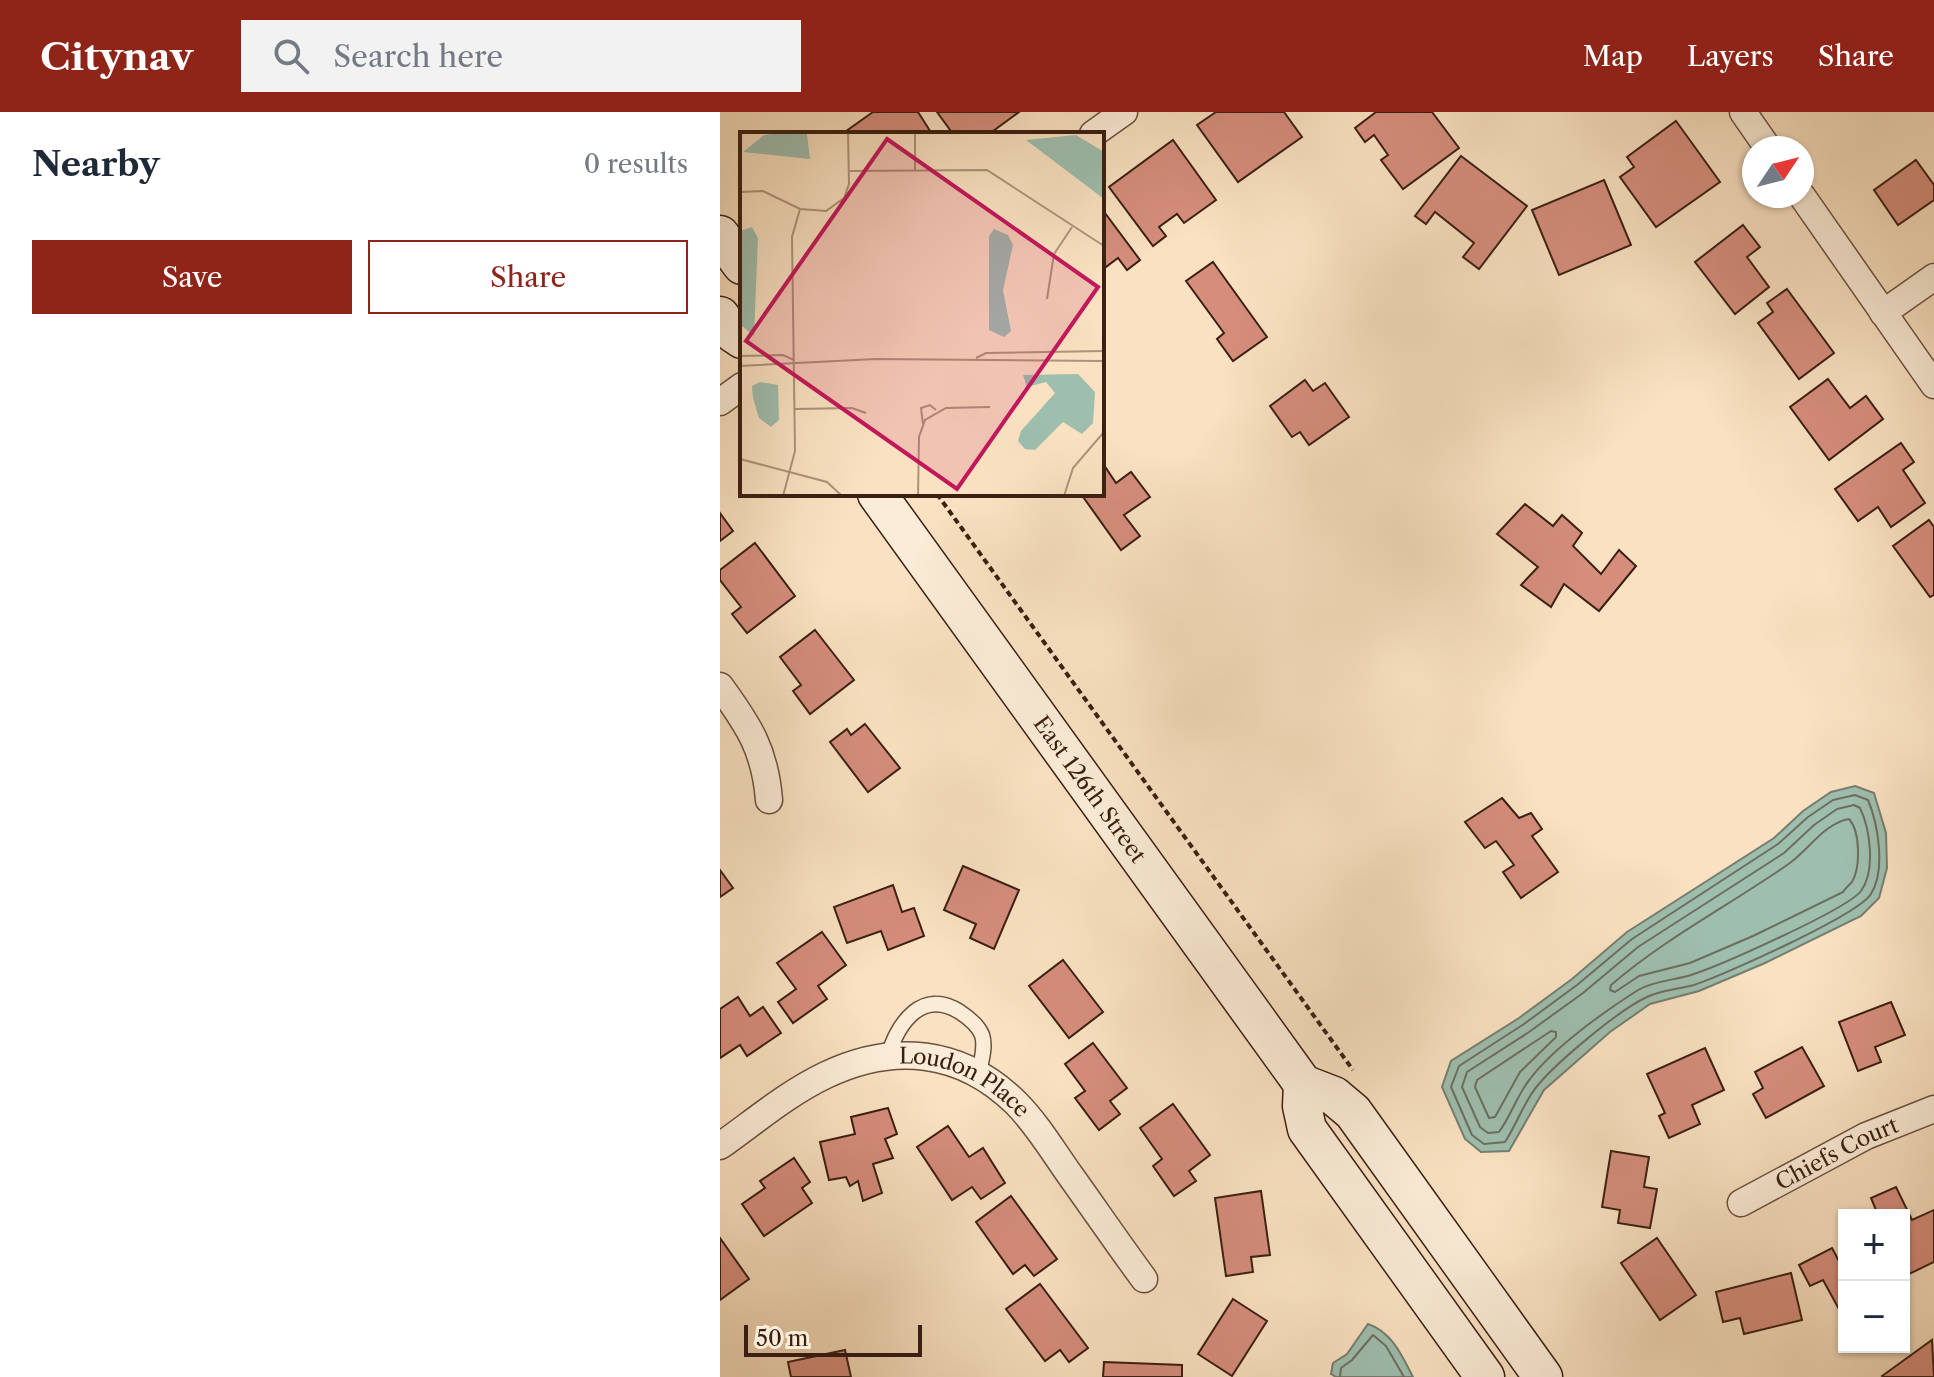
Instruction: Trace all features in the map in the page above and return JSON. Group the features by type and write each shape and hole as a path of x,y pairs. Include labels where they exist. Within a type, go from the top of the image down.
{"main road":[{"path":"720,235 740,262"},
{"path":"720,316 740,338"},
{"name":"East 126th Street","path":"878,496 1303,1084 1334,1096 1353,1112 1543,1377"},
{"path":"1303,1084 1302,1106 1307,1129 1485,1377"}],"street":[{"path":"1096,132 1124,112"},
{"path":"1743,112 1760,136"},
{"path":"1810,208 1934,385"},
{"path":"1883,313 1934,277"},
{"path":"720,402 740,387"},
{"path":"720,686 756,739 767,773 769,800"},
{"name":"Loudon Place","path":"720,1146 824,1076 850,1065 888,1056 928,1057 979,1073 1016,1103 1144,1279"},
{"name":"Chiefs Court","path":"1741,1203 1866,1136 1934,1109"}],"lane":[{"path":"888,1056 897,1029 906,1018 915,1010 932,1004 944,1005 965,1015 981,1033 983,1044 979,1073"}],"path":[{"path":"938,496 1356,1075"}],"water":[{"path":"1855,786 1874,793 1886,833 1887,868 1879,898 1861,916 1699,991 1650,1004 1610,1032 1544,1090 1509,1151 1481,1152 1465,1139 1442,1087 1451,1061 1519,1018 1572,979 1627,932 1774,838 1803,811 1831,792"},
{"path":"1368,1324 1390,1339 1413,1377 1336,1377 1331,1374 1333,1363 1347,1354"}],"building":[{"path":"873,112 918,112 931,132 845,132"},
{"path":"937,112 1019,112 992,132 952,132"},
{"path":"1216,112 1284,112 1302,137 1238,182 1197,125"},
{"path":"1376,112 1432,112 1459,148 1403,189 1381,160 1388,155 1374,135 1365,142 1355,128"},
{"path":"1676,121 1720,182 1656,227 1620,177 1634,167 1627,157"},
{"path":"1173,140 1216,200 1184,223 1177,214 1159,227 1166,236 1153,246 1109,187"},
{"path":"1461,156 1527,206 1479,269 1463,257 1474,243 1435,212 1426,224 1415,216"},
{"path":"1916,160 1934,185 1934,200 1898,225 1874,190"},
{"path":"1604,180 1631,245 1559,275 1532,210"},
{"path":"1104,212 1140,260 1127,270 1118,258 1104,268"},
{"path":"1743,225 1760,247 1747,257 1769,287 1735,314 1695,262"},
{"path":"1213,262 1267,337 1233,361 1217,339 1224,333 1186,281"},
{"path":"1787,289 1834,353 1799,379 1758,323 1773,312 1767,303"},
{"path":"1828,379 1850,408 1866,396 1883,419 1829,460 1790,407"},
{"path":"1305,380 1313,391 1325,383 1349,417 1309,445 1300,432 1292,437 1270,406"},
{"path":"1901,443 1914,462 1903,470 1925,503 1891,527 1878,507 1858,521 1835,489"},
{"path":"1104,465 1116,483 1131,472 1150,497 1124,515 1140,536 1121,550 1082,496 1104,496"},
{"path":"1525,504 1553,526 1562,515 1582,533 1573,546 1601,574 1619,550 1636,566 1599,611 1564,584 1551,607 1521,585 1538,567 1497,534"},
{"path":"720,513 733,531 720,541"},
{"path":"1929,520 1934,527 1934,595 1930,597 1893,546"},
{"path":"755,543 795,596 747,633 732,614 741,607 720,580 720,570"},
{"path":"815,630 854,680 810,714 793,691 801,685 780,657"},
{"path":"865,724 900,768 868,792 830,742 847,729 851,735"},
{"path":"1502,798 1519,818 1531,813 1542,829 1532,836 1558,872 1521,898 1503,872 1514,865 1496,841 1485,848 1465,822"},
{"path":"963,866 1019,890 994,949 970,938 976,924 944,910"},
{"path":"720,870 733,888 720,897"},
{"path":"893,885 902,912 914,908 924,936 888,950 881,931 847,943 834,907"},
{"path":"822,932 846,965 818,986 827,999 793,1023 778,1002 796,989 777,963"},
{"path":"1063,960 1103,1012 1069,1038 1029,986"},
{"path":"738,997 750,1016 763,1007 781,1033 747,1056 740,1045 720,1058 720,1009"},
{"path":"1891,1002 1905,1035 1875,1047 1881,1062 1858,1071 1839,1022"},
{"path":"1093,1043 1127,1088 1110,1101 1120,1114 1099,1130 1075,1098 1085,1091 1065,1064"},
{"path":"1802,1047 1824,1086 1766,1118 1753,1094 1763,1088 1755,1072"},
{"path":"1705,1048 1724,1090 1692,1105 1700,1124 1669,1138 1659,1116 1665,1113 1647,1074"},
{"path":"1173,1104 1210,1155 1189,1171 1196,1181 1174,1196 1153,1166 1162,1159 1140,1128"},
{"path":"888,1108 897,1134 885,1139 893,1158 873,1164 882,1193 863,1201 858,1181 850,1186 846,1177 829,1180 820,1142 855,1134 851,1117"},
{"path":"948,1126 969,1157 983,1148 1005,1183 981,1199 972,1187 952,1200 917,1147"},
{"path":"1611,1151 1649,1157 1644,1187 1657,1189 1650,1228 1618,1223 1620,1210 1602,1207"},
{"path":"794,1158 810,1182 802,1188 812,1203 764,1236 742,1204 765,1188 760,1181"},
{"path":"1896,1187 1907,1209 1876,1209 1871,1198"},
{"path":"1261,1191 1270,1255 1251,1257 1253,1272 1226,1276 1215,1198"},
{"path":"1011,1196 1057,1259 1034,1276 1025,1265 1013,1274 976,1222"},
{"path":"1934,1210 1934,1262 1910,1274 1910,1216 1912,1220"},
{"path":"720,1238 749,1279 720,1300"},
{"path":"1657,1238 1696,1295 1660,1320 1621,1263"},
{"path":"1832,1248 1838,1259 1838,1307 1823,1280 1810,1286 1799,1265"},
{"path":"1791,1273 1802,1320 1744,1334 1740,1318 1723,1322 1716,1292"},
{"path":"1040,1284 1088,1348 1069,1362 1060,1350 1045,1361 1006,1309"},
{"path":"1233,1299 1267,1321 1232,1376 1198,1354"},
{"path":"1932,1340 1934,1377 1882,1376"},
{"path":"845,1350 851,1377 791,1377 788,1362"},
{"path":"1104,1362 1182,1365 1182,1377 1103,1377"}]}
